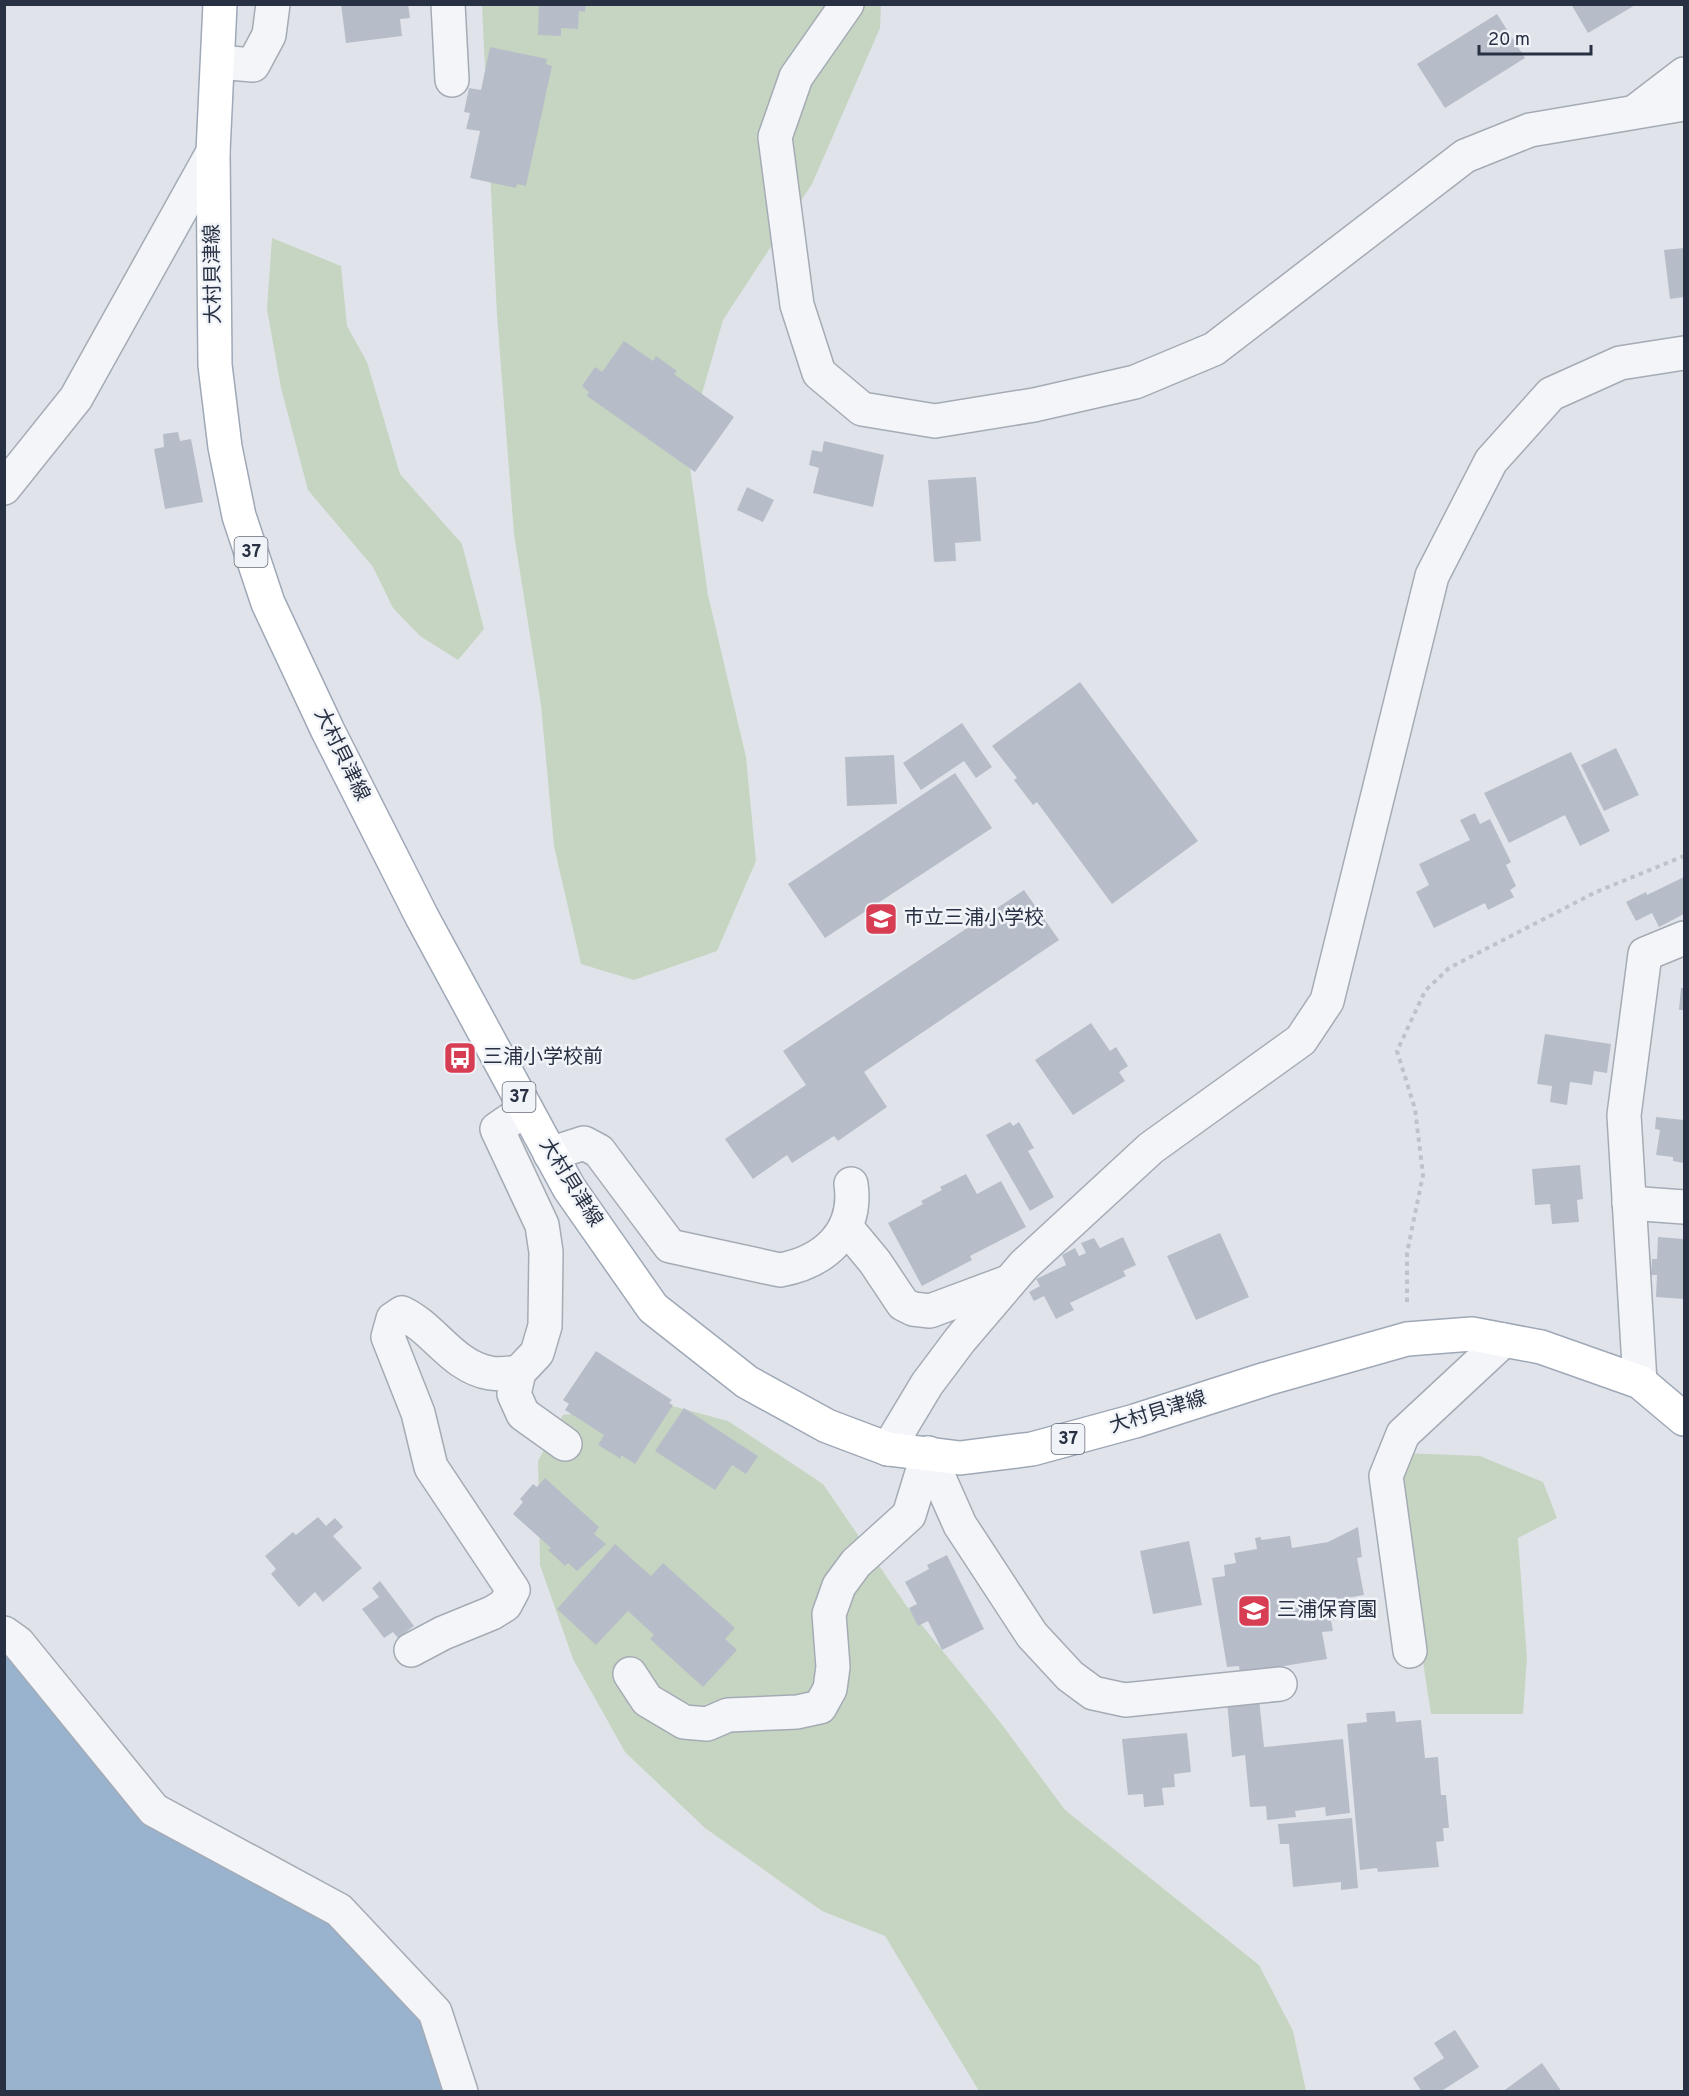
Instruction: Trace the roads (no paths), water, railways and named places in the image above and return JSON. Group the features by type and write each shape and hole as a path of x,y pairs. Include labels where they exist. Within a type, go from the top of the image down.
{"main road":[{"name":"大村貝津線","path":"220,4 213,152 215,365 225,447 239,516 268,603 328,731 422,917 569,1188 653,1308 747,1382 828,1425 888,1449 960,1458 1032,1449 1135,1421 1266,1379 1407,1339 1473,1334 1542,1347 1640,1382 1684,1419"}],"street":[{"path":"218,62 253,65 269,35 273,4"},
{"path":"448,4 452,80"},
{"path":"847,4 796,77 775,137 797,305 819,373 862,409 934,421 1034,405 1135,382 1214,349 1465,156 1530,130 1684,104"},
{"path":"1634,112 1684,74"},
{"path":"4,488 76,398 213,152"},
{"path":"888,1449 927,1384 960,1340 1024,1265 1151,1148 1301,1040 1327,1001 1432,576 1491,461 1551,394 1620,363 1684,353"},
{"path":"1640,1382 1624,1115 1645,954 1684,938"},
{"path":"526,1109 497,1129 542,1225 546,1252 545,1326 537,1353 519,1372 514,1394 523,1414 565,1444"},
{"path":"550,1154 584,1143 599,1151 670,1246 780,1270 812,1260 842,1236 853,1200 851,1184"},
{"path":"1629,1203 1684,1207"},
{"path":"846,1227 875,1262 903,1304 913,1309 930,1311 1011,1281"},
{"path":"411,1650 443,1633 492,1613 505,1605 513,1590 431,1467 418,1413 388,1337 393,1319 402,1313 414,1318 464,1363 490,1373 519,1372"},
{"path":"1410,1651 1386,1476 1403,1434 1504,1340"},
{"path":"630,1674 647,1700 684,1722 707,1724 728,1715 797,1712 820,1707 830,1689 833,1667 829,1614 839,1586 856,1563 909,1515 928,1453"},
{"path":"928,1453 960,1525 1032,1635 1070,1676 1093,1693 1125,1700 1280,1684"},
{"path":"4,1633 18,1643 154,1810 339,1910 435,2012 461,2091"}],"water":[{"path":"4,1652 12,1658 151,1828 331,1925 423,2022 447,2091 5,2091"}],"place":[{"name":"市立三浦小学校","path":"881,919"},
{"name":"三浦小学校前","path":"460,1058"},
{"name":"三浦保育園","path":"1254,1611"}]}
